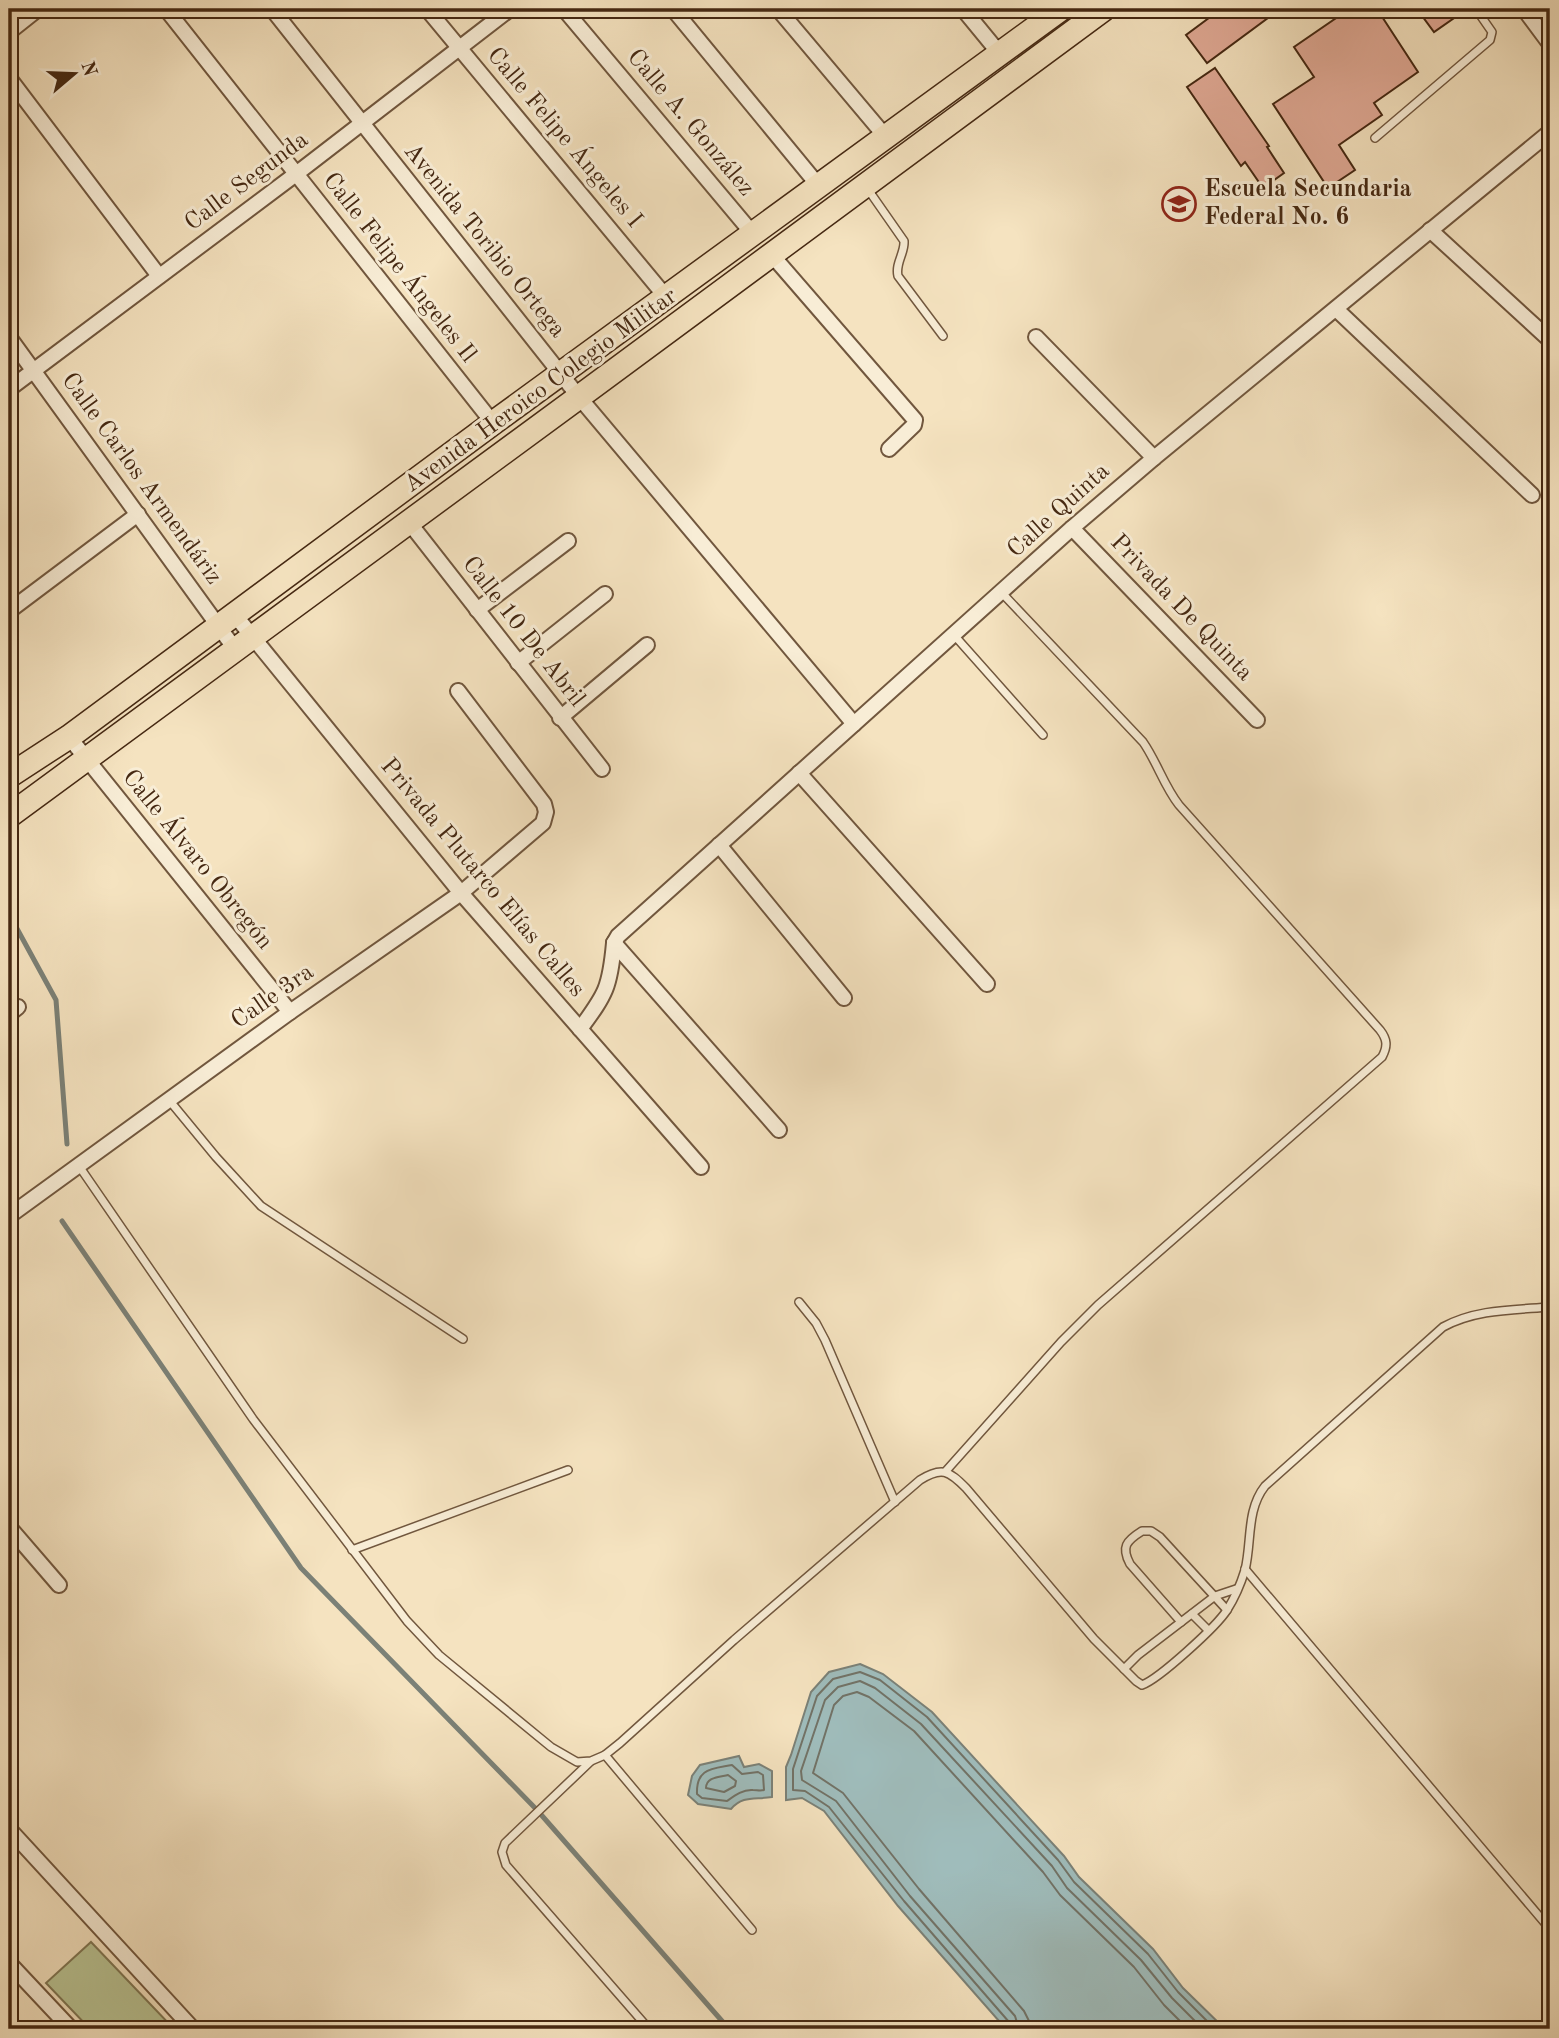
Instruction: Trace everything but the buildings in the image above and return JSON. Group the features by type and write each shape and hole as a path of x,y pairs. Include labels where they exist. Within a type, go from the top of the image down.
{"main road":[{"name":"Avenida Heroico Colegio Militar","path":"9,776 69,737 1060,9"},
{"name":"Avenida Heroico Colegio Militar","path":"9,816 1104,9"}],"street":[{"path":"9,32 38,9"},
{"name":"Calle Felipe Ángeles Il","path":"166,9 493,423"},
{"name":"Avenida Toribio Ortega","path":"272,9 579,397 854,724"},
{"name":"Calle Felipe Ángeles I","path":"427,9 666,297"},
{"name":"Calle Segunda","path":"9,388 296,174 510,9"},
{"name":"Calle A. González","path":"564,9 754,234"},
{"path":"673,9 818,186"},
{"path":"778,9 885,136"},
{"path":"963,9 1000,54"},
{"path":"1524,9 1550,44"},
{"path":"9,78 159,276"},
{"name":"Calle Quinta","path":"614,943 618,936 1072,528 1550,132"},
{"path":"1430,230 1550,340"},
{"path":"771,254 915,420 914,425 889,449"},
{"path":"1336,309 1532,495"},
{"name":"Calle Carlos Armendáriz","path":"9,337 138,514 226,620"},
{"path":"1037,337 1154,458"},
{"path":"9,611 138,514"},
{"name":"Calle 10 De Abril","path":"408,521 602,769"},
{"name":"Privada De Quinta","path":"1072,528 1257,720"},
{"path":"477,610 568,541"},
{"path":"519,663 605,594"},
{"name":"Privada Plutarco Elías Calles","path":"226,620 243,643 701,1167"},
{"path":"561,718 647,645"},
{"name":"Calle 3ra","path":"9,1216 461,892 543,823 546,812 544,804 458,691"},
{"name":"Calle Álvaro Obregón","path":"69,737 290,1012"},
{"path":"799,773 987,984"},
{"path":"719,845 844,998"},
{"path":"580,1030 609,984 614,943"},
{"path":"614,943 779,1130"},
{"path":"9,1527 59,1585"},
{"path":"9,1829 193,2029"},
{"path":"9,1963 71,2029"}],"lane":[{"path":"1375,138 1490,40 1492,32 1476,9"},
{"path":"865,185 904,241 897,266 900,279 943,336"},
{"path":"945,1472 1061,1342 1098,1305 1382,1057 1387,1043 1380,1030 1179,805 1143,742 1002,593"},
{"path":"954,635 1043,735"},
{"path":"169,1100 261,1206 463,1339"},
{"path":"79,1165 253,1419 407,1621 439,1656 551,1747 577,1762 591,1762"},
{"path":"799,1302 816,1323 825,1340 895,1502"},
{"path":"649,2029 514,1876 503,1859 505,1843 591,1762 605,1755 895,1502 937,1471 953,1476 1094,1639 1142,1685 1150,1682 1227,1610 1245,1569 1255,1502 1265,1486 1434,1334 1454,1321 1484,1313 1550,1307"},
{"path":"352,1550 568,1470"},
{"path":"1181,1622 1126,1556 1126,1544 1142,1531 1151,1531 1160,1537 1227,1610"},
{"path":"1245,1569 1550,1929"},
{"path":"1124,1669 1216,1596 1237,1588"},
{"path":"1192,1614 1208,1630"},
{"path":"605,1755 752,1930"}],"green space":[{"path":"91,1942 174,2029 90,2029 46,1983"}],"water":[{"path":"860,1664 883,1674 932,1712 1064,1856 1079,1877 1153,1949 1183,1988 1225,2029 1006,2029 898,1906 824,1811 802,1798 786,1800 786,1767 811,1692 829,1672"},
{"path":"739,1756 744,1767 759,1764 772,1771 772,1797 745,1800 731,1809 698,1804 688,1795 692,1776 700,1765"}],"waterway":[{"path":"9,914 56,1000 67,1144"},
{"path":"62,1221 301,1568 537,1810 729,2029"}],"place":[{"name":"Escuela Secundaria Federal No. 6","path":"1179,204"}]}
